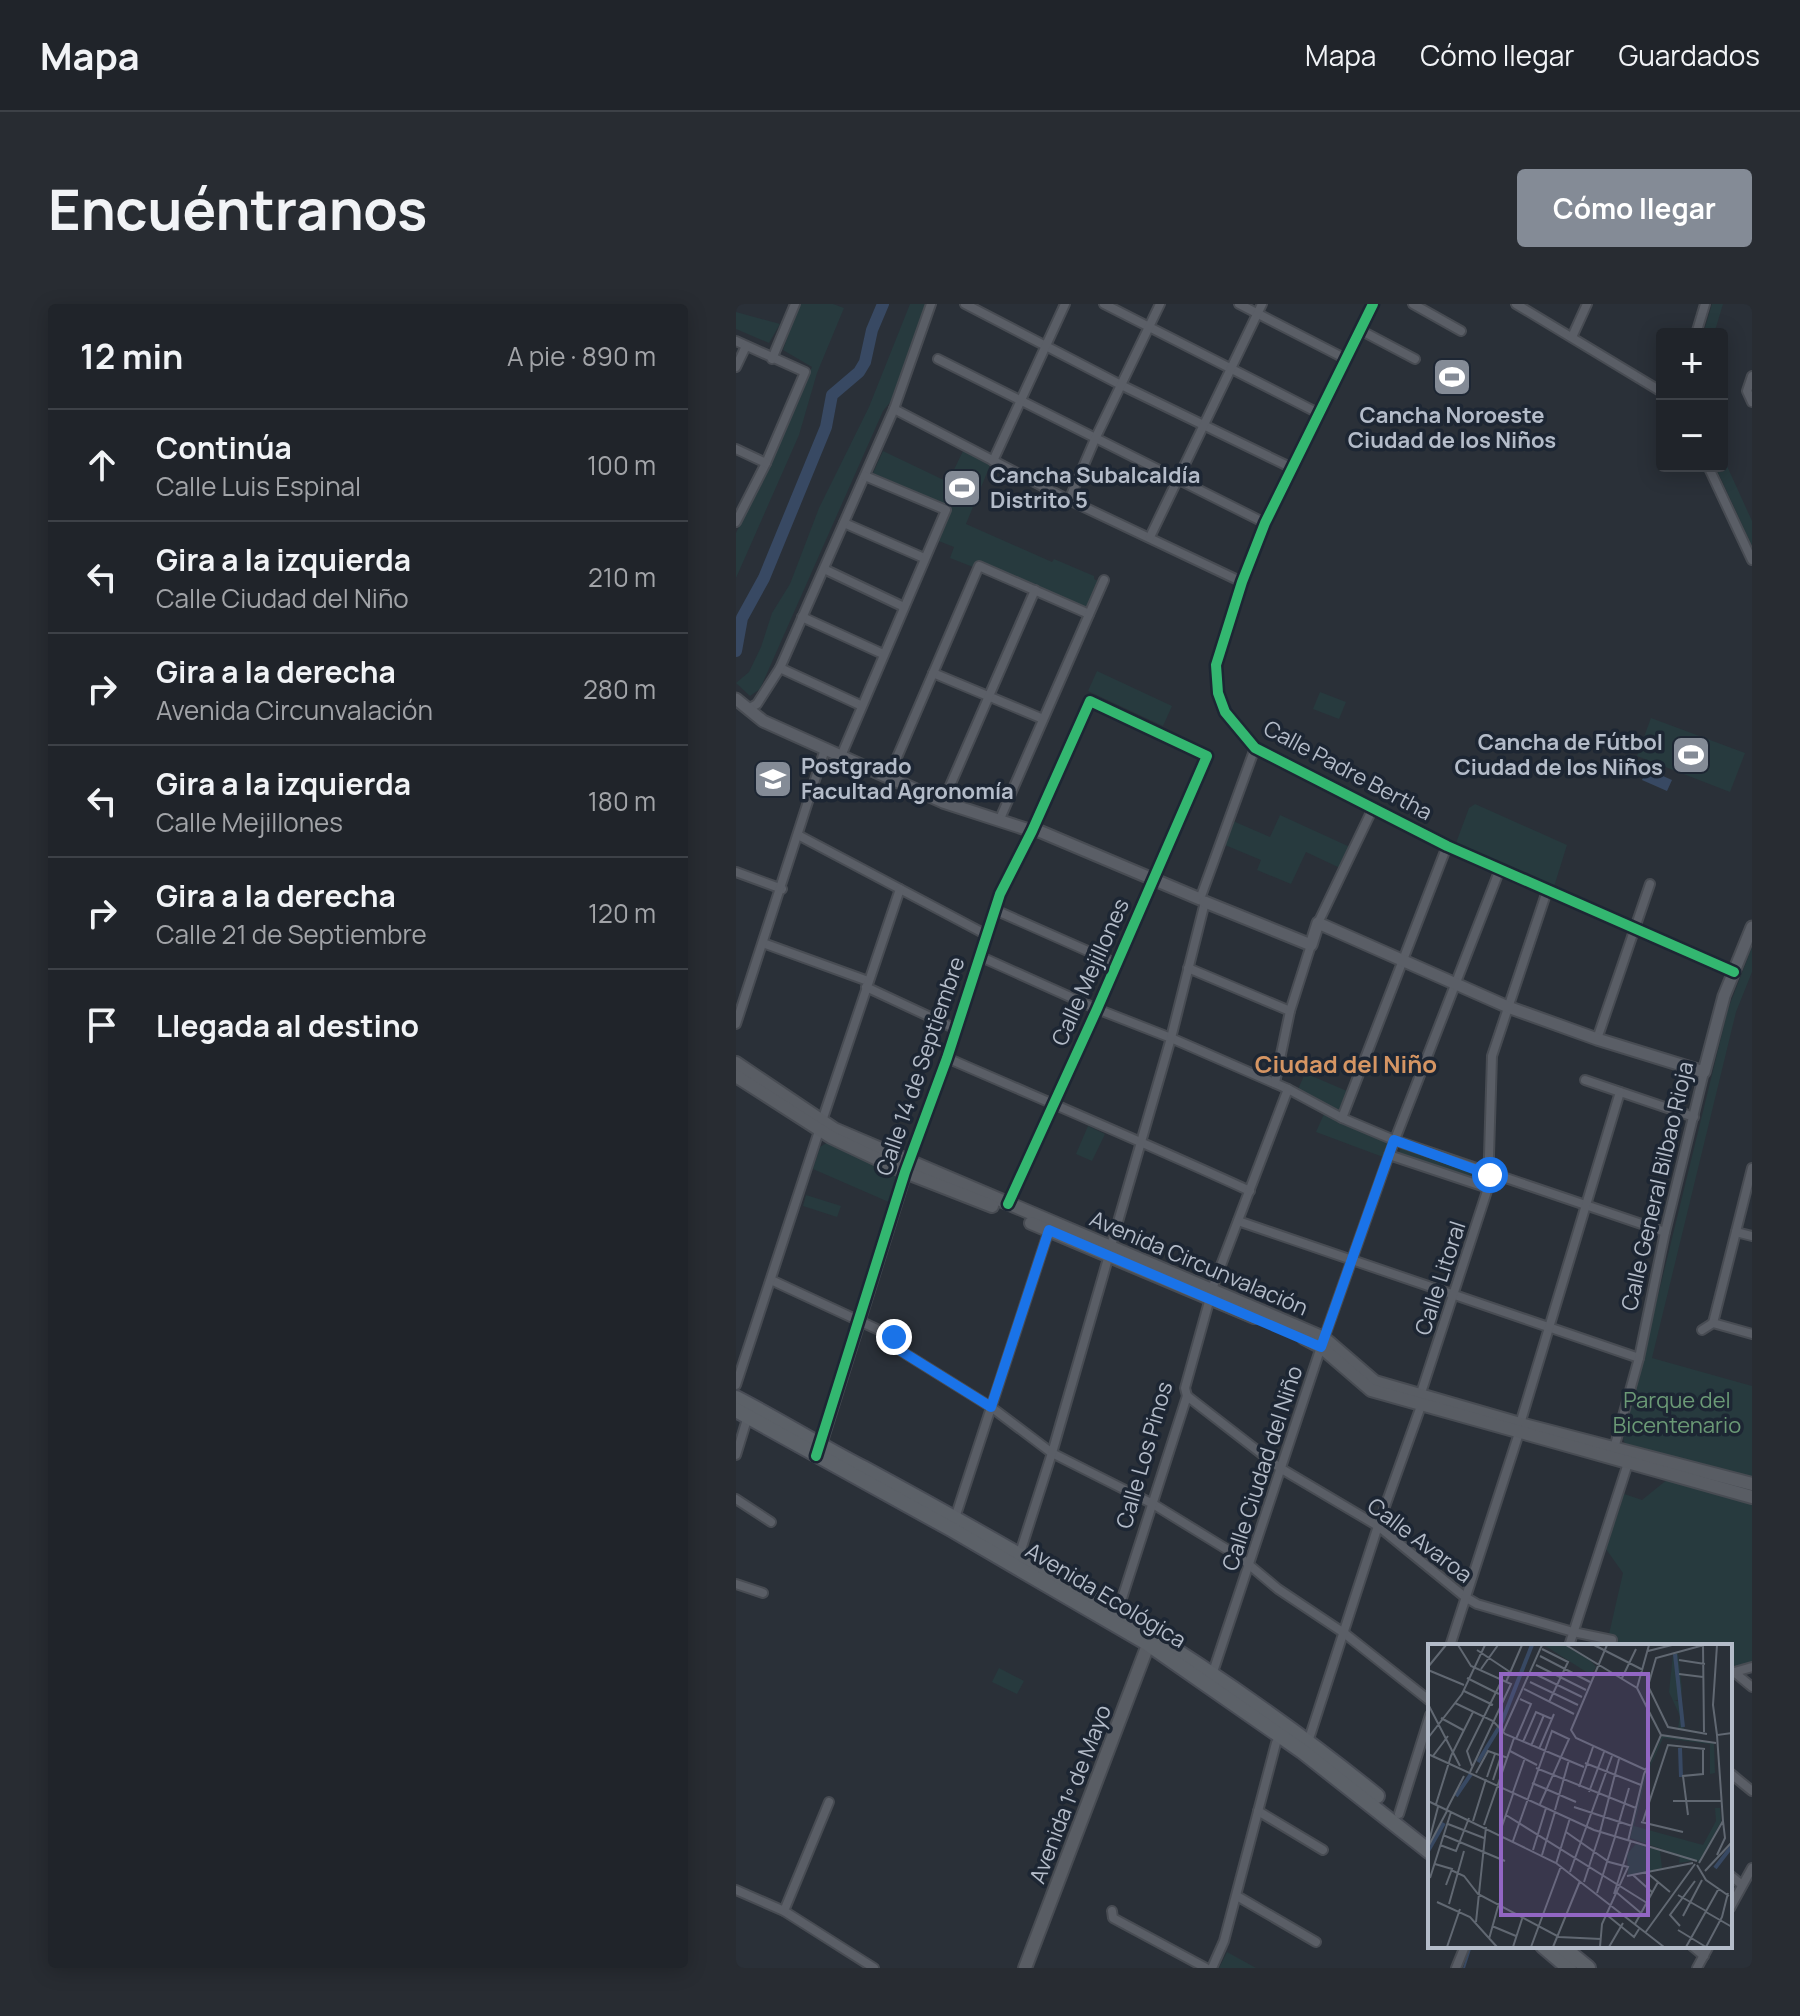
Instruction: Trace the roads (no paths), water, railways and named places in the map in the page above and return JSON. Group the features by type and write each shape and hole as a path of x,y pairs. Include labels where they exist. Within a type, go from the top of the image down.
{"main road":[{"name":"Avenida Circunvalación","path":"736,1063 821,1126"},
{"name":"Avenida Circunvalación","path":"736,1076 821,1126 906,1167 1049,1230 1110,1251"},
{"name":"Avenida Circunvalación","path":"906,1167 1008,1204 1322,1342 1371,1390 1613,1453 1752,1497"},
{"name":"Avenida Ecológica","path":"736,1398 951,1529 1115,1617"},
{"name":"Avenida Ecológica","path":"742,1413 955,1518 1212,1675 1308,1742 1428,1838"},
{"name":"Avenida Circunvalación","path":"1630,1458 1752,1484"},
{"name":"Avenida Ecológica","path":"1150,1638 1281,1735 1428,1850"},
{"name":"Avenida 1º de Mayo","path":"1025,1968 1150,1638"},
{"path":"1545,1948 1569,1968"},
{"path":"1563,1948 1588,1968"}],"street":[{"path":"772,359 795,304"},
{"path":"748,709 757,704 780,668 894,409 931,304"},
{"path":"965,304 1121,385 1292,468"},
{"path":"993,461 1065,304"},
{"path":"1104,304 1320,414"},
{"path":"1069,500 1160,304"},
{"path":"1239,304 1260,308 1346,359"},
{"name":"Calle Padre Bertha","path":"1373,304 1265,523 1242,582 1220,649 1216,677 1225,712 1255,748 1447,846 1734,972"},
{"path":"1413,304 1461,331"},
{"path":"1516,304 1656,388"},
{"path":"1572,337 1587,304"},
{"path":"1698,328 1705,304"},
{"path":"1150,537 1260,308"},
{"path":"1360,330 1415,359"},
{"path":"736,341 805,372 766,463 736,522"},
{"path":"736,367 746,346"},
{"path":"938,359 1265,523"},
{"path":"1752,376 1747,391 1752,402"},
{"path":"894,409 1069,500 1242,582"},
{"path":"736,449 766,463"},
{"path":"1711,472 1752,560"},
{"path":"841,756 860,705 946,510 865,476"},
{"path":"844,523 924,558"},
{"path":"889,776 979,566 1089,614"},
{"path":"824,569 904,607"},
{"path":"999,821 1104,580"},
{"path":"943,802 1035,590"},
{"path":"802,617 883,654"},
{"path":"780,668 860,705"},
{"path":"933,673 1043,719"},
{"path":"736,699 763,721 943,802 1039,831 1311,945"},
{"name":"Calle Mejillones","path":"1008,1204 1207,756 1090,701"},
{"name":"Calle 14 de Septiembre","path":"819,1451 906,1167 947,1058 1000,894 1090,701"},
{"path":"1019,1556 1142,1142 1171,1038 1202,900 1255,748"},
{"path":"736,1024 825,749"},
{"path":"1275,1083 1290,1011 1318,923 1373,808"},
{"path":"798,835 987,935"},
{"path":"1342,1118 1447,846"},
{"name":"Calle Ciudad del Niño","path":"1212,1675 1351,1260 1394,1140 1500,869"},
{"path":"736,872 782,889"},
{"path":"1597,1039 1650,884"},
{"path":"736,1385 900,889"},
{"name":"Calle Litoral","path":"1308,1742 1488,1188 1492,1056 1547,891"},
{"path":"995,910 1117,964"},
{"path":"1318,923 1508,1007 1704,1072"},
{"name":"Calle General Bilbao Rioja","path":"1613,1453 1639,1358 1665,1232 1724,996 1752,927"},
{"path":"763,943 867,984 956,1029"},
{"path":"979,956 1275,1083 1342,1118 1394,1140 1665,1232"},
{"path":"1188,968 1290,1011"},
{"path":"947,1058 1250,1191"},
{"path":"1585,1080 1694,1117"},
{"name":"Calle Los Pinos","path":"1115,1617 1187,1396 1185,1388 1211,1294 1288,1089"},
{"path":"1451,1644 1520,1428 1620,1092"},
{"path":"1389,1155 1488,1188"},
{"path":"1702,1330 1713,1323 1752,1168"},
{"path":"1238,1221 1639,1358"},
{"path":"955,1518 1049,1230"},
{"path":"1736,1232 1752,1236"},
{"path":"771,1280 894,1337 901,1351 991,1407 1052,1453 1153,1504 1249,1565 1278,1589 1344,1633 1428,1699"},
{"path":"1713,1323 1752,1334"},
{"name":"Calle Avaroa","path":"1187,1396 1280,1468 1378,1526 1477,1604 1612,1643"},
{"path":"736,1455 742,1413"},
{"path":"1570,1644 1630,1458"},
{"path":"736,1499 771,1522"},
{"path":"736,1584 763,1593"},
{"path":"1732,1672 1752,1667"},
{"path":"1732,1672 1752,1687"},
{"path":"1399,1814 1428,1721"},
{"path":"1212,1968 1224,1941 1276,1743 1281,1735"},
{"path":"1732,1775 1752,1791"},
{"path":"784,1911 829,1802"},
{"path":"1258,1811 1323,1850"},
{"path":"1732,1904 1752,1868"},
{"path":"1732,1877 1742,1885"},
{"path":"736,1890 784,1911 874,1968"},
{"path":"1237,1896 1316,1942"},
{"path":"1112,1911 1113,1918 1206,1968"},
{"path":"1456,1968 1464,1948"},
{"path":"1694,1948 1704,1956"},
{"path":"1697,1968 1708,1948"}],"water":[{"path":"1647,769 1672,780 1667,791 1642,780"}],"waterway":[{"path":"736,651 742,618 764,578 826,427 832,395 859,372 865,362 872,330 883,304"},
{"path":"1464,1968 1470,1948"}],"place":[{"name":"Cancha Noroeste Ciudad de los Niños","path":"1452,377"},
{"name":"Cancha Subalcaldía Distrito 5","path":"962,488"},
{"name":"Cancha de Fútbol Ciudad de los Niños","path":"1691,755"},
{"name":"Postgrado Facultad Agronomía","path":"773,779"}],"district":[{"name":"Ciudad del Niño","path":"1346,1063"}],"park label":[{"name":"Parque del Bicentenario","path":"1677,1412"}]}
